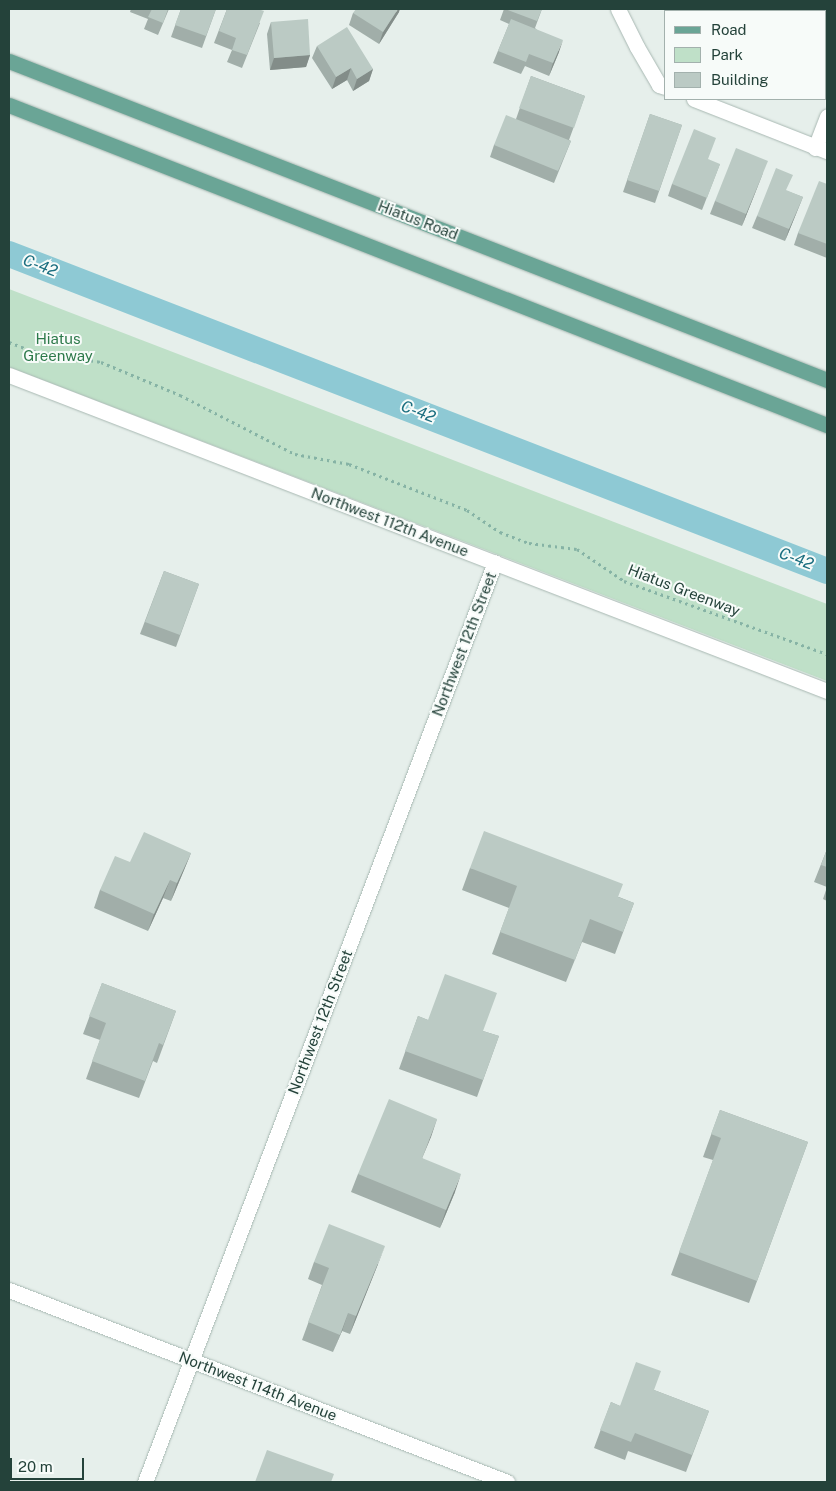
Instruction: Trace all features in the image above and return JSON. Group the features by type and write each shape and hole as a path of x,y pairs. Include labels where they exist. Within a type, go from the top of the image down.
{"main road":[{"name":"Hiatus Road","path":"9,61 827,380"},
{"path":"9,106 827,425"}],"street":[{"path":"618,9 637,47 660,84 664,86"},
{"path":"697,100 821,149 827,116"},
{"name":"Northwest 112th Avenue","path":"9,375 827,691"},
{"name":"Northwest 12th Street","path":"145,1482 495,562"},
{"name":"Northwest 114th Avenue","path":"9,1290 507,1482"}],"path":[{"name":"Hiatus Greenway","path":"9,342 33,351 101,362 180,395 295,454 349,464 467,510 500,532 529,543 577,549 624,581 827,654"}],"green space":[{"name":"Hiatus Greenway","path":"9,289 827,604 827,681 9,367"}],"building":[{"path":"152,9 168,9 163,23 148,17"},
{"path":"181,9 216,9 206,36 175,25"},
{"path":"227,9 258,9 264,11 247,55 232,50 236,38 219,31"},
{"path":"356,9 398,9 383,32 353,13"},
{"path":"505,9 542,9 537,21"},
{"path":"746,9 813,9 812,10"},
{"path":"308,19 310,55 274,58 271,22"},
{"path":"511,19 563,40 553,63 529,54 526,62 498,51"},
{"path":"347,27 373,69 357,79 351,68 336,77 317,46"},
{"path":"531,76 585,96 574,128 519,108"},
{"path":"650,114 682,125 659,191 627,180"},
{"path":"506,115 571,141 558,171 494,145"},
{"path":"694,129 716,138 708,159 720,164 707,198 672,184"},
{"path":"736,148 768,161 746,214 715,201"},
{"path":"776,168 793,175 786,190 803,197 789,229 757,216"},
{"path":"819,181 827,184 827,244 798,233"},
{"path":"164,571 199,584 180,635 145,622"},
{"path":"484,831 623,884 618,897 634,903 623,932 590,919 575,960 500,932 517,886 470,868"},
{"path":"144,832 191,853 177,883 170,880 154,914 100,890 115,856 130,862"},
{"path":"827,849 827,867 821,865"},
{"path":"445,974 497,993 483,1031 499,1036 483,1080 405,1051 418,1016 428,1020"},
{"path":"102,983 176,1011 163,1045 159,1043 145,1081 92,1061 106,1023 89,1016"},
{"path":"389,1099 437,1119 422,1158 461,1174 446,1210 358,1174"},
{"path":"720,1110 808,1142 757,1281 679,1252 721,1138 711,1134"},
{"path":"329,1224 385,1246 356,1316 348,1313 340,1335 308,1322 329,1268 314,1262"},
{"path":"636,1362 661,1371 654,1390 709,1411 692,1455 635,1433 631,1442 600,1430 611,1402 620,1406"},
{"path":"267,1450 334,1474 331,1482 255,1482"}],"waterway":[{"name":"C-42","path":"9,254 827,571"}]}
